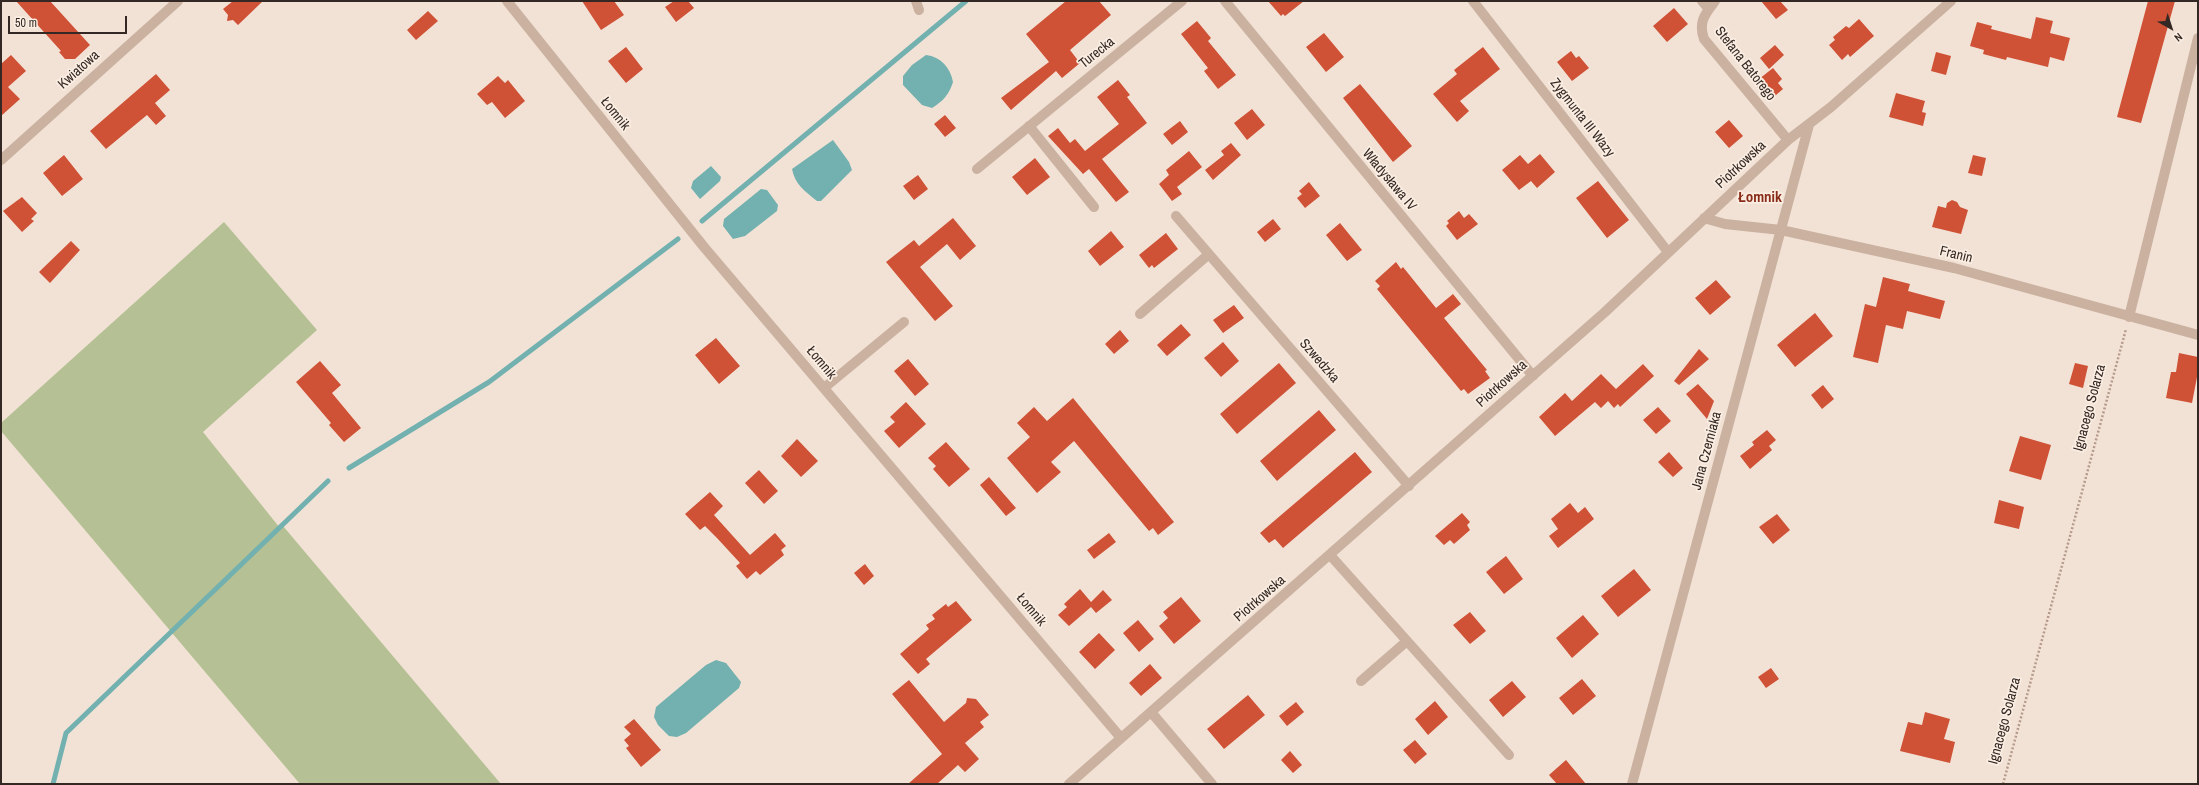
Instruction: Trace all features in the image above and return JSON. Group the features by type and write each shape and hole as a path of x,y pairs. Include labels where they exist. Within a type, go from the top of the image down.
{"street":[{"name":"Kwiatowa","path":"1,160 178,1"},
{"name":"Łomnik","path":"507,1 704,248 1121,738"},
{"name":"Turecka","path":"977,169 1182,1"},
{"name":"Władysława IV","path":"1225,1 1533,376"},
{"name":"Zygmunta III Wazy","path":"1473,1 1668,252"},
{"name":"Piotrkowska","path":"1069,784 1605,312 1788,140 1809,125 1951,1"},
{"name":"Stefana Batorego","path":"1709,4 1703,16 1701,29 1704,39 1788,140"},
{"path":"2129,317 2198,38"},
{"name":"Jana Czerniaka","path":"1632,784 1809,125"},
{"path":"1029,126 1094,207"},
{"name":"Szwedzka","path":"1176,216 1408,486"},
{"name":"Franin","path":"1704,218 1725,224 1781,230 1954,268 2198,335"},
{"path":"1140,314 1209,254"},
{"path":"824,388 904,322"},
{"path":"1330,555 1508,755"},
{"path":"1361,681 1407,640"},
{"path":"1151,712 1212,784"}],"path":[{"name":"Ignacego Solarza","path":"2003,784 2129,317"}],"green space":[{"path":"224,222 317,330 203,432 280,528 283,526 501,784 300,784 1,431 1,423"}],"water":[{"path":"926,55 940,60 947,67 953,82 950,91 932,108 922,105 903,85 903,76 912,65"},
{"path":"833,140 849,162 852,170 821,201 817,201 798,184 793,175 792,169"},
{"path":"711,166 721,177 720,181 700,199 691,188 693,181"},
{"path":"761,189 767,190 778,205 777,211 745,236 733,239 723,226 724,219"},
{"path":"716,660 726,663 741,682 739,688 686,733 677,737 669,736 658,725 654,717 656,707 706,665"}],"building":[{"path":"16,1 50,1 90,45 75,59 65,59 59,52 61,51"},
{"path":"233,1 263,1 238,25 233,20 227,21 228,15 223,9"},
{"path":"582,1 614,1 624,15 601,30"},
{"path":"674,1 688,1 694,8 676,22 665,7"},
{"path":"1066,1 1099,1 1111,15 1070,50 1080,63 1062,78 1056,71 1011,110 1001,98 1049,62 1026,34"},
{"path":"1268,1 1304,1 1285,16 1283,14 1281,16"},
{"path":"1761,1 1780,1 1788,10 1776,19"},
{"path":"2148,1 2175,1 2141,123 2117,117"},
{"path":"1674,8 1688,24 1667,42 1653,26"},
{"path":"428,11 438,21 416,40 407,30"},
{"path":"2036,17 2053,21 2050,33 2070,38 2064,61 2050,57 2048,67 2007,57 2006,60 1983,54 1984,50 1970,46 1977,22 1992,26 1991,29 2031,39"},
{"path":"1859,19 1874,36 1850,57 1848,54 1842,60 1829,45 1835,40 1833,37 1846,26 1849,28"},
{"path":"1197,21 1211,38 1208,41 1236,75 1218,89 1204,71 1208,68 1181,34"},
{"path":"1324,33 1344,57 1326,72 1306,47"},
{"path":"1775,45 1784,55 1769,69 1760,58"},
{"path":"626,47 643,69 626,83 608,61"},
{"path":"1483,47 1500,69 1460,101 1469,111 1457,122 1433,94 1457,74 1454,70"},
{"path":"1571,51 1576,58 1579,56 1589,68 1572,81 1557,62"},
{"path":"1936,52 1951,56 1946,75 1931,71"},
{"path":"11,55 26,71 8,87 20,99 1,116 1,64"},
{"path":"1773,68 1782,79 1778,83 1783,89 1769,101 1754,83"},
{"path":"156,74 170,90 155,103 166,116 156,125 147,115 106,149 90,131"},
{"path":"498,76 505,83 508,80 525,101 505,118 492,102 487,105 477,94"},
{"path":"1118,80 1130,95 1127,97 1147,123 1102,159 1129,192 1116,202 1089,169 1083,174 1048,136 1058,128 1070,143 1075,139 1085,151 1119,124 1097,97"},
{"path":"1360,84 1412,146 1393,162 1343,98"},
{"path":"1896,93 1925,101 1922,112 1926,113 1923,126 1889,117"},
{"path":"1252,109 1265,125 1247,140 1234,123"},
{"path":"945,115 956,128 945,137 934,124"},
{"path":"1729,120 1743,136 1729,148 1715,132"},
{"path":"1180,121 1188,132 1172,145 1163,134"},
{"path":"1231,143 1241,155 1213,180 1205,170 1224,155 1221,151"},
{"path":"1189,151 1202,167 1177,187 1182,194 1172,201 1159,184 1169,175 1166,170"},
{"path":"1540,154 1555,172 1537,188 1531,181 1519,190 1502,170 1520,155 1528,164"},
{"path":"64,155 83,179 62,196 43,173"},
{"path":"1973,155 1986,158 1982,176 1968,173"},
{"path":"1035,158 1050,177 1027,195 1012,177"},
{"path":"918,175 928,189 914,200 903,186"},
{"path":"1598,181 1629,220 1607,238 1576,198"},
{"path":"1309,182 1320,196 1305,208 1297,198 1302,194 1299,191"},
{"path":"22,197 37,213 31,219 34,221 22,232 3,211"},
{"path":"1952,200 1957,202 1960,207 1968,210 1961,234 1932,227 1938,206 1946,208 1947,203"},
{"path":"1459,211 1464,218 1469,214 1478,224 1457,240 1446,226 1449,223 1447,221"},
{"path":"953,218 976,246 960,260 947,244 920,267 953,306 935,321 886,262 914,240 919,246"},
{"path":"1273,219 1281,229 1265,242 1257,232"},
{"path":"1340,223 1362,250 1347,261 1326,235"},
{"path":"1111,231 1124,247 1100,266 1088,251"},
{"path":"1166,233 1178,249 1154,268 1152,265 1149,268 1139,255"},
{"path":"71,241 80,250 50,283 39,272"},
{"path":"1396,262 1401,269 1403,267 1436,308 1453,294 1461,304 1444,318 1487,370 1485,371 1490,378 1468,394 1464,389 1461,391 1377,289 1380,286 1375,281"},
{"path":"1883,277 1910,284 1908,291 1945,301 1940,319 1907,311 1903,329 1886,325 1878,363 1853,357 1865,304 1876,307"},
{"path":"1716,280 1731,297 1710,315 1695,298"},
{"path":"1234,305 1244,318 1223,333 1213,320"},
{"path":"1815,313 1833,336 1795,367 1777,345"},
{"path":"1181,324 1191,335 1167,356 1157,345"},
{"path":"1120,330 1129,341 1114,354 1105,344"},
{"path":"716,338 740,366 719,384 695,355"},
{"path":"1223,342 1239,361 1221,377 1204,358"},
{"path":"1699,349 1709,359 1679,385 1674,381"},
{"path":"2179,353 2198,357 2198,372 2192,403 2166,398 2171,372 2176,372"},
{"path":"908,359 929,384 915,396 894,371"},
{"path":"320,361 341,385 332,393 361,428 344,442 329,425 331,423 296,382"},
{"path":"1279,363 1296,383 1237,434 1220,414"},
{"path":"2075,363 2088,366 2083,388 2069,384"},
{"path":"1643,364 1654,376 1620,407 1618,404 1614,408 1608,401 1601,408 1595,402 1555,436 1539,417 1565,393 1572,401 1601,374 1616,389"},
{"path":"1698,384 1714,401 1707,419 1686,394"},
{"path":"1823,385 1834,399 1822,409 1811,395"},
{"path":"1073,398 1174,522 1158,535 1153,528 1149,531 1074,441 1051,462 1061,472 1037,493 1007,458 1030,437 1017,423 1034,407 1047,421"},
{"path":"906,402 926,424 899,448 884,431 895,422 890,417"},
{"path":"1658,407 1671,421 1656,434 1643,420"},
{"path":"1319,410 1336,430 1277,481 1260,461"},
{"path":"1767,430 1776,440 1769,446 1772,450 1750,469 1740,456 1754,445 1752,442"},
{"path":"2020,436 2051,445 2041,480 2009,471"},
{"path":"797,439 818,461 801,477 781,456"},
{"path":"946,442 970,469 949,487 933,469 936,466 928,458"},
{"path":"1355,452 1372,472 1283,548 1275,539 1269,543 1260,533"},
{"path":"1669,452 1683,468 1673,477 1658,462"},
{"path":"759,470 778,491 764,504 745,483"},
{"path":"989,477 1016,508 1006,516 980,485"},
{"path":"710,492 723,506 714,515 750,555 775,533 786,546 781,550 784,555 760,575 756,571 747,579 736,566 740,563 717,538 705,526 700,530 685,514"},
{"path":"1999,500 2024,507 2019,529 1994,523"},
{"path":"1570,503 1578,513 1585,507 1594,519 1558,548 1549,536 1558,529 1551,519"},
{"path":"1462,513 1470,522 1467,525 1470,530 1454,544 1450,540 1444,545 1435,536"},
{"path":"1777,514 1790,530 1773,544 1759,527"},
{"path":"1109,533 1116,542 1094,559 1087,550"},
{"path":"1506,556 1523,579 1504,594 1486,572"},
{"path":"865,564 874,576 864,585 854,573"},
{"path":"1634,569 1651,590 1618,617 1601,596"},
{"path":"1080,589 1091,602 1103,590 1112,600 1096,613 1091,607 1069,626 1058,615 1067,607 1064,604"},
{"path":"1181,597 1201,621 1174,644 1159,626 1168,618 1163,612"},
{"path":"956,601 972,620 926,659 930,664 918,674 900,654 929,629 926,625 935,619 932,615 946,604 948,607"},
{"path":"1470,612 1486,631 1470,644 1453,625"},
{"path":"1583,615 1599,634 1572,658 1556,638"},
{"path":"1138,620 1154,639 1139,652 1123,633"},
{"path":"1099,633 1115,650 1095,669 1079,652"},
{"path":"1150,664 1162,678 1141,696 1129,683"},
{"path":"1771,668 1779,679 1766,688 1758,677"},
{"path":"1582,679 1596,696 1573,715 1559,698"},
{"path":"909,680 944,722 966,703 967,698 976,699 989,715 980,722 984,727 965,743 979,759 965,772 958,765 937,784 908,784 942,754 892,694"},
{"path":"1512,681 1526,697 1503,717 1489,700"},
{"path":"1248,695 1265,715 1224,749 1207,729"},
{"path":"1435,701 1448,717 1428,735 1415,719"},
{"path":"1296,702 1304,712 1287,726 1279,716"},
{"path":"1925,712 1950,719 1944,739 1955,742 1950,763 1900,751 1908,722 1922,725"},
{"path":"634,719 661,750 641,767 626,748 629,746 624,740 631,734 624,727"},
{"path":"1415,740 1427,754 1415,764 1403,750"},
{"path":"1290,751 1302,765 1293,773 1281,760"},
{"path":"1566,760 1586,784 1557,784 1549,775"}],"waterway":[{"path":"702,221 966,1"},
{"path":"349,468 489,382 678,239"},
{"path":"53,784 66,733 328,481"}],"district":[{"name":"Łomnik","path":"1760,198"}]}
